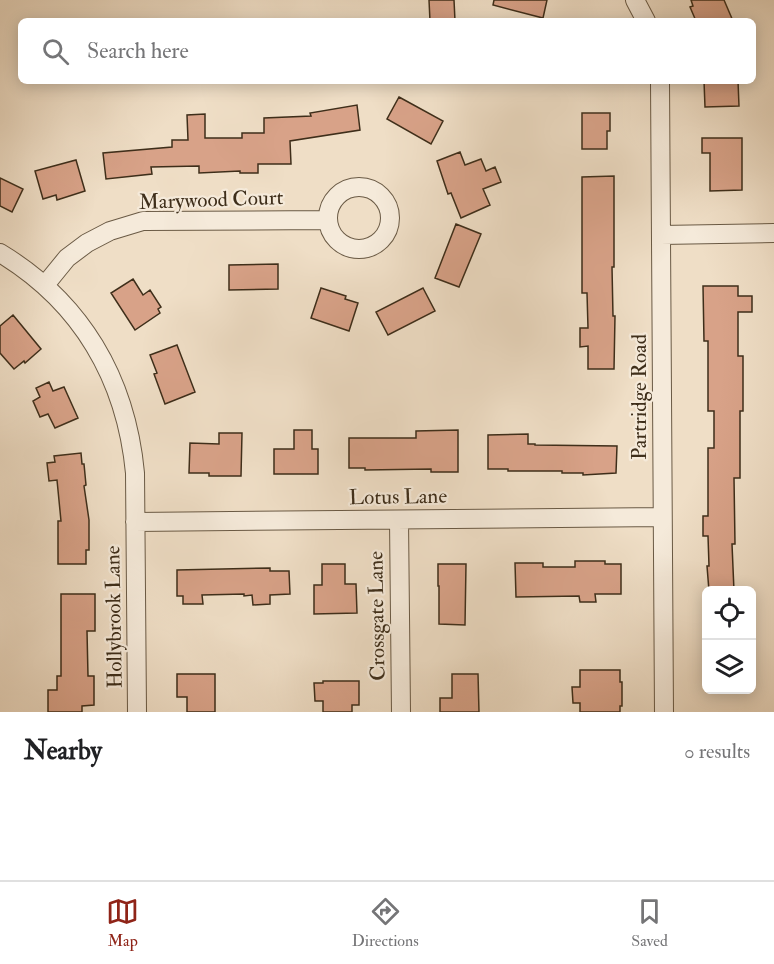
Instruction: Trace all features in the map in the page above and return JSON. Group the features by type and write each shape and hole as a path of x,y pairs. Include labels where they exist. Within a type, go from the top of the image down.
{"street":[{"path":"635,0 644,18"},
{"name":"Partridge Road","path":"660,84 664,712"},
{"name":"Marywood Court","path":"45,285 67,258 87,243 110,231 143,221 327,220"},
{"path":"661,235 774,233"},
{"name":"Hollybrook Lane","path":"0,253 18,263 68,308 89,337 110,373 119,397 132,447 135,472 137,712"},
{"name":"Lotus Lane","path":"135,522 662,517"},
{"name":"Crossgate Lane","path":"399,520 400,712"}],"building":[{"path":"429,0 454,0 455,18 430,18"},
{"path":"494,0 547,0 543,18 493,5"},
{"path":"691,0 724,0 732,18 695,18 690,7 693,6"},
{"path":"704,84 738,84 739,106 705,107"},
{"path":"399,97 443,121 431,144 387,119"},
{"path":"357,105 360,130 290,141 291,164 258,164 258,173 240,173 240,171 199,173 199,166 151,167 152,174 106,179 103,153 172,147 172,140 188,140 187,115 205,114 205,138 242,138 242,133 264,133 264,118 311,116 310,113"},
{"path":"582,113 610,113 607,149 582,149"},
{"path":"702,138 742,138 742,190 710,191 710,153 702,153"},
{"path":"460,152 465,165 481,159 486,171 495,167 501,182 483,189 490,205 461,218 451,193 448,194 437,161"},
{"path":"76,160 85,191 57,200 56,195 43,199 35,171"},
{"path":"614,176 614,267 612,267 613,316 615,316 614,369 588,369 588,346 580,347 580,328 588,328 587,293 582,293 582,177"},
{"path":"0,178 23,189 12,212 0,206"},
{"path":"456,224 481,234 459,287 435,278"},
{"path":"278,264 278,289 229,290 229,265"},
{"path":"133,279 143,295 150,290 161,307 158,309 160,313 135,330 111,293"},
{"path":"703,286 738,286 738,296 752,296 752,312 738,312 738,356 743,356 743,411 740,411 740,478 734,478 735,544 732,544 734,586 709,586 708,536 703,536 703,516 708,516 708,448 714,448 714,411 708,411 708,341 704,341"},
{"path":"321,288 346,296 345,299 358,303 349,331 311,318"},
{"path":"423,288 435,311 388,335 376,312"},
{"path":"13,315 41,349 14,369 0,353 0,326"},
{"path":"177,345 195,392 165,404 150,355"},
{"path":"49,382 53,391 64,387 78,418 55,428 48,414 40,417 33,401 40,397 36,388"},
{"path":"294,430 312,430 312,449 318,449 318,474 274,474 274,449 294,449"},
{"path":"458,430 458,472 431,472 431,469 365,470 365,468 349,468 349,438 416,438 416,431"},
{"path":"219,433 242,433 241,476 209,476 209,473 189,473 190,443 219,444"},
{"path":"528,434 528,444 535,445 617,446 616,473 583,475 583,473 562,473 562,471 488,469 488,435"},
{"path":"81,453 89,520 89,550 86,550 86,564 58,564 58,521 61,521 57,480 49,481 47,463 55,462 54,456"},
{"path":"575,561 605,561 605,564 621,564 621,594 595,594 596,602 580,602 579,596 516,597 515,563 543,563 543,567 575,567"},
{"path":"322,564 345,564 345,584 356,584 357,613 314,614 314,585 322,585"},
{"path":"438,564 466,564 465,625 439,624"},
{"path":"270,568 270,571 289,571 290,594 270,595 270,604 253,605 252,595 244,596 244,594 202,595 203,604 183,604 183,596 177,596 177,570"},
{"path":"61,594 95,594 95,631 87,631 88,676 94,676 94,705 82,706 82,712 48,712 48,690 57,690 57,676 61,676"},
{"path":"580,670 620,670 622,706 620,706 620,712 580,712 580,703 573,703 572,687 580,687"},
{"path":"177,674 215,674 215,712 187,712 187,697 177,697"},
{"path":"452,674 478,674 479,712 440,712 440,698 452,698"},
{"path":"323,681 359,681 359,705 352,705 352,712 323,712 323,701 315,701 314,683 323,683"}]}
